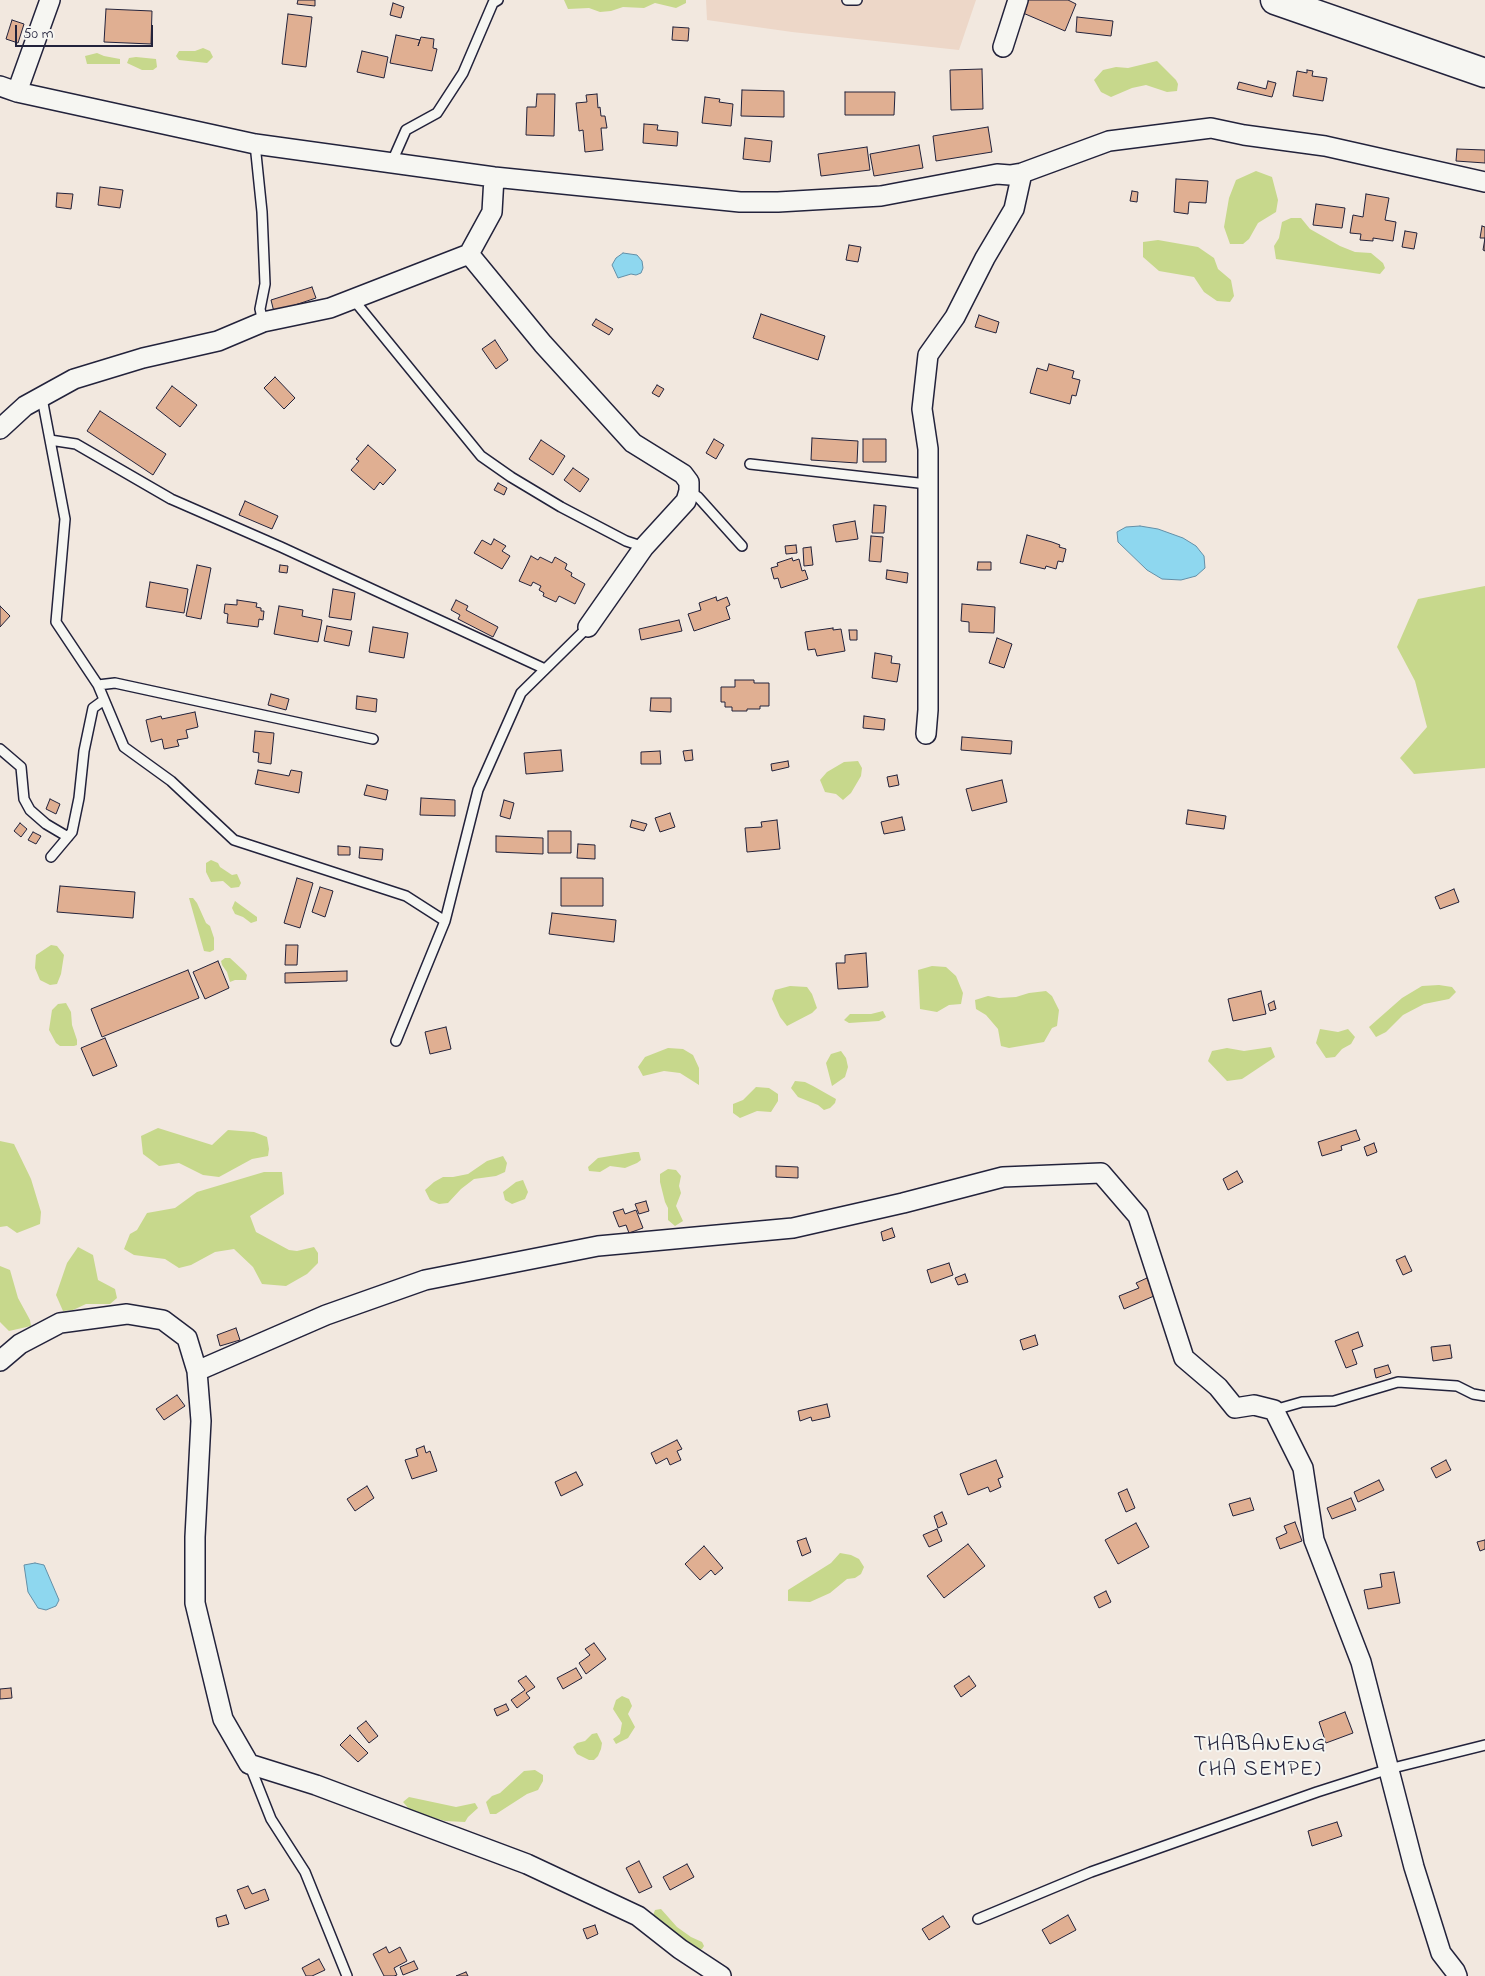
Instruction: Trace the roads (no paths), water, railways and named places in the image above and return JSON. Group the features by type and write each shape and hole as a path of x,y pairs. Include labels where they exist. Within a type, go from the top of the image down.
{"main road":[{"path":"1275,0 1485,73"}],"street":[{"path":"50,0 8,89 255,144 391,164 494,177 740,202 768,202 881,196 997,174 1010,175 1022,173 1110,140 1211,128 1244,135 1325,146 1485,182"},
{"path":"1004,46 1018,0"},
{"path":"926,734 928,449 922,409 928,355 955,317 1014,210 1022,173"},
{"path":"0,429 25,406 74,379 143,358 218,341 263,322 330,308 469,254 492,212 494,177"},
{"path":"469,254 543,344 633,443 683,474 689,482 686,501 644,547 588,627"},
{"path":"197,1371 326,1315 425,1280 598,1246 793,1228 1003,1177 1101,1173 1138,1216 1184,1358 1218,1387 1235,1408 1254,1405 1274,1410 1303,1468 1314,1540 1361,1662 1414,1867 1441,1953 1457,1976"},
{"path":"0,1360 20,1344 60,1323 127,1314 163,1320 187,1338 197,1371 201,1421 195,1537 195,1603 223,1719 249,1764 334,1792 519,1861 553,1876 638,1916 680,1949 721,1976"}],"lane":[{"path":"391,164 406,130 437,113 463,73 494,3 498,0"},
{"path":"847,0 857,0"},
{"path":"255,144 262,212 265,284 260,309 263,322"},
{"path":"353,299 481,456 511,478 561,507 626,541 644,547"},
{"path":"42,398 64,519 56,622 98,685 124,748 171,781 234,840 406,896 444,921"},
{"path":"50,440 76,444 171,499 545,669"},
{"path":"750,464 927,484"},
{"path":"689,491 704,502 742,546"},
{"path":"396,1042 444,921 478,790 521,693 588,627"},
{"path":"98,685 115,683 373,739"},
{"path":"51,857 72,832 79,798 84,751 93,708 104,700"},
{"path":"0,749 21,767 24,799 30,810 46,824 68,837"},
{"path":"1274,1410 1302,1402 1334,1401 1398,1382 1458,1386 1473,1394 1485,1396"},
{"path":"978,1919 1091,1872 1318,1792 1390,1769 1485,1744"},
{"path":"249,1764 271,1819 305,1872 347,1976"}],"water":[{"path":"623,253 637,255 642,261 643,268 641,273 618,278 612,265 616,258"},
{"path":"1140,526 1158,529 1183,538 1196,546 1204,556 1205,568 1196,576 1181,580 1162,579 1147,570 1118,542 1117,532 1126,527"},
{"path":"35,1563 44,1565 59,1600 56,1606 46,1610 38,1608 28,1592 24,1565"}],"district":[{"name":"THABANENG (HA SEMPE)","path":"1260,1758"}]}
